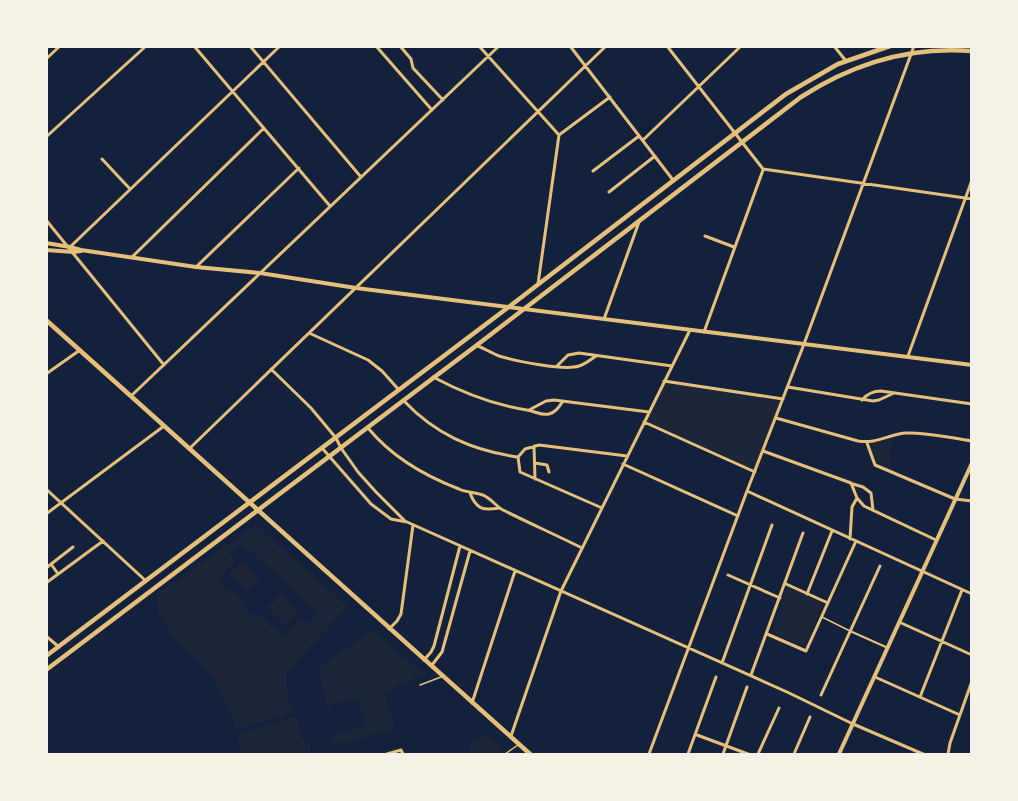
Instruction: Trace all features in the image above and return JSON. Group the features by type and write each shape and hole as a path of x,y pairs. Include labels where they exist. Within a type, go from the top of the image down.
{"main road":[{"path":"46,656 510,306 786,94 846,61 890,46"},
{"path":"46,670 368,428 801,97 827,81 871,63 912,53 942,50 972,51"},
{"path":"46,320 530,754"}],"street":[{"path":"46,59 60,46"},
{"path":"46,137 146,46"},
{"path":"194,46 330,207"},
{"path":"250,46 361,177"},
{"path":"70,247 280,46"},
{"path":"376,46 432,110"},
{"path":"400,46 411,59 413,68 443,100"},
{"path":"479,46 560,135"},
{"path":"131,396 499,46"},
{"path":"570,46 673,180"},
{"path":"189,449 606,46"},
{"path":"667,46 763,169 972,199"},
{"path":"643,140 741,46"},
{"path":"834,46 846,61"},
{"path":"650,754 914,46"},
{"path":"538,284 560,135 610,97"},
{"path":"132,257 264,128"},
{"path":"593,171 639,136"},
{"path":"609,192 655,156"},
{"path":"102,159 130,189"},
{"path":"196,267 299,168"},
{"path":"704,332 763,169"},
{"path":"908,356 972,180"},
{"path":"46,220 164,365"},
{"path":"604,319 640,220"},
{"path":"705,236 734,247"},
{"path":"46,243 196,267 260,273 356,288 972,365"},
{"path":"46,250 74,252 81,250"},
{"path":"511,737 561,591 690,330"},
{"path":"309,333 368,360 382,371 399,390"},
{"path":"477,345 513,360 557,366 578,366 596,356"},
{"path":"46,375 80,350"},
{"path":"557,366 571,353 672,366"},
{"path":"271,369 311,408 336,438 358,472 406,522"},
{"path":"434,377 488,401 541,414 552,413 563,401"},
{"path":"664,381 783,399"},
{"path":"788,387 862,400 879,400 894,393"},
{"path":"862,400 874,392 972,404"},
{"path":"403,400 432,426 454,439 502,455 518,457"},
{"path":"529,410 554,400 649,412"},
{"path":"776,418 867,443 907,433 972,441"},
{"path":"644,422 755,472"},
{"path":"46,514 164,426"},
{"path":"368,428 377,439 411,465 446,484 485,496 500,508 582,548"},
{"path":"867,443 875,465 955,499 972,501"},
{"path":"602,508 520,472 518,457 523,451 539,445 627,456"},
{"path":"534,446 535,479"},
{"path":"322,448 371,504 391,519 413,525 923,754"},
{"path":"763,451 863,487 871,493 873,510"},
{"path":"534,463 548,465 549,472"},
{"path":"839,754 972,463"},
{"path":"623,464 738,516"},
{"path":"851,483 857,498 864,506 936,540"},
{"path":"46,489 147,581"},
{"path":"747,491 972,594"},
{"path":"470,493 479,507 489,510 500,508"},
{"path":"850,539 852,507 857,498"},
{"path":"389,629 401,614 413,525"},
{"path":"722,663 772,525"},
{"path":"807,594 832,530"},
{"path":"751,676 803,534"},
{"path":"46,583 103,541"},
{"path":"767,634 806,651 856,542"},
{"path":"424,660 434,646 460,546"},
{"path":"46,568 73,547"},
{"path":"430,666 442,652 470,551"},
{"path":"51,564 58,574"},
{"path":"821,694 880,566"},
{"path":"472,704 516,571"},
{"path":"728,575 780,598"},
{"path":"785,584 828,603"},
{"path":"920,697 962,590"},
{"path":"899,622 972,655"},
{"path":"850,631 888,648"},
{"path":"46,636 59,647"},
{"path":"688,754 717,676"},
{"path":"875,677 960,715"},
{"path":"948,754 972,681"},
{"path":"723,754 747,687"},
{"path":"758,754 779,708"},
{"path":"794,754 810,717"},
{"path":"696,734 748,754"},
{"path":"387,754 401,750 403,754"}],"lane":[{"path":"821,617 850,631"},
{"path":"420,686 442,676"},
{"path":"505,754 519,745"}],"shaded area":[{"path":"664,381 783,399 755,472 644,421"},
{"path":"892,436 889,470 875,464 868,443"},
{"path":"256,525 348,606 286,674 288,699 293,712 236,730 230,710 214,680 199,661 171,635 159,615 157,594","holes":["241,543 317,612 308,623 301,618 284,637 256,612 252,616 244,608 247,603 231,589 229,592 217,582 236,560 230,554"]},
{"path":"242,561 260,578 247,592 229,575"},
{"path":"788,587 824,603 804,646 772,632"},
{"path":"280,594 299,611 286,626 267,608"},
{"path":"373,630 424,674 384,692 395,728 343,744 341,741 334,743 331,737 366,725 358,698 327,706 318,670 327,661"},
{"path":"296,717 305,743 310,742 310,751 302,754 241,754 237,734"},
{"path":"487,734 504,748 493,754 472,754 468,742"}]}
